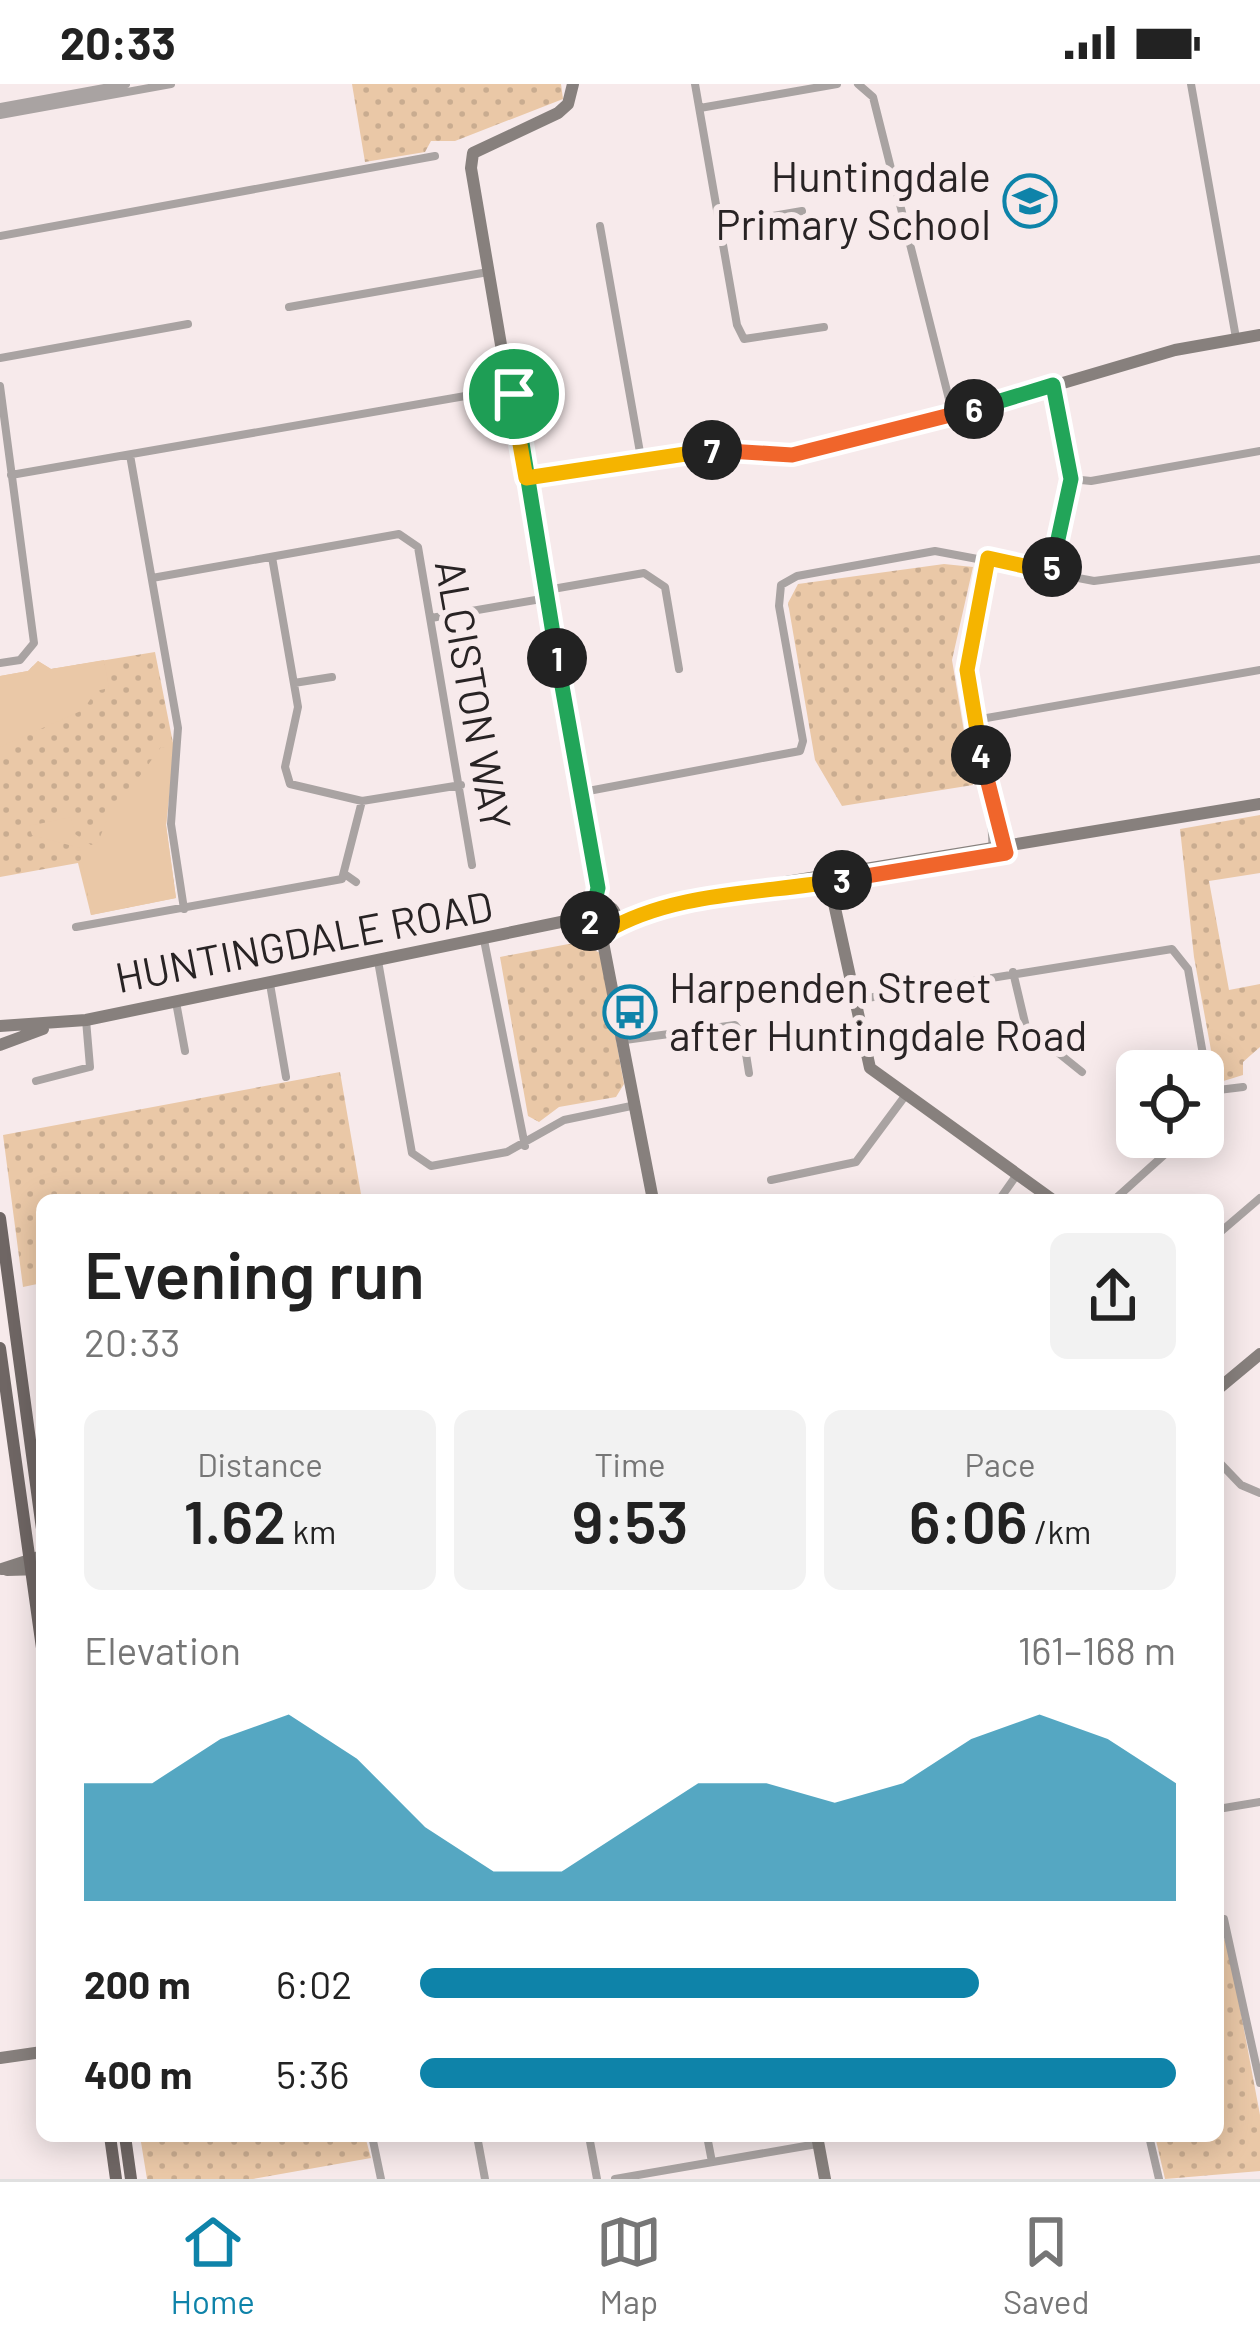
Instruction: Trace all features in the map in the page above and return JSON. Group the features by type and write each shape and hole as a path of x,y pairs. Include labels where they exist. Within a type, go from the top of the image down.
{"main road":[{"path":"0,1218 36,1485"},
{"path":"0,1348 35,1563"},
{"path":"111,2142 116,2179"},
{"path":"126,2142 131,2179"}],"street":[{"path":"0,111 126,84"},
{"path":"0,111 171,84"},
{"path":"573,84 568,104 473,153 470,168 598,888 607,915 611,963 652,1194"},
{"path":"695,84 744,339 824,327"},
{"path":"700,108 837,84"},
{"path":"858,84 873,97 953,415"},
{"path":"1191,84 1236,339"},
{"path":"568,104 581,116"},
{"path":"0,236 435,156"},
{"path":"719,225 802,211"},
{"path":"600,226 641,458"},
{"path":"289,307 489,272"},
{"path":"0,358 188,324"},
{"path":"526,478 697,448 792,455 953,415 1175,350 1260,335"},
{"path":"1051,572 1071,479 1053,385"},
{"path":"0,386 34,643 20,660 0,664"},
{"path":"510,388 517,426"},
{"path":"10,475 494,391 510,404"},
{"path":"1071,479 1091,481 1260,451"},
{"path":"130,455 179,740 171,824 184,909"},
{"name":"ALCISTON WAY","path":"410,538 417,528"},
{"name":"ALCISTON WAY","path":"152,578 399,534 410,538 418,547 472,865"},
{"path":"581,793 800,752 803,741 777,582 934,551 1114,581 1260,559"},
{"path":"272,556 298,707 285,776 299,789 362,801 460,785"},
{"path":"988,558 968,654 999,850"},
{"path":"431,618 660,572 679,669"},
{"path":"975,720 1260,670"},
{"path":"294,683 332,677"},
{"path":"346,875 362,801"},
{"name":"HUNTINGDALE ROAD","path":"0,1026 86,1019 607,915 1260,804"},
{"path":"76,928 346,875 356,882"},
{"path":"834,878 871,1068 1046,1194"},
{"path":"607,915 599,931 611,963"},
{"name":"HUNTINGDALE ROAD","path":"566,925 599,931"},
{"path":"484,940 525,1146"},
{"path":"855,1000 1172,949 1188,969 1203,1050"},
{"path":"378,961 412,1153 418,1162 431,1166 525,1146 564,1120 637,1104"},
{"path":"1013,972 1026,1027 1082,1072"},
{"path":"270,983 286,1077"},
{"path":"176,1002 185,1051"},
{"path":"36,1081 90,1067 86,1019"},
{"name":"HUNTINGDALE ROAD","path":"0,1045 55,1024"},
{"path":"625,1040 736,1025 743,1035 749,1072"},
{"path":"1224,1089 1243,1087"},
{"path":"771,1180 856,1162 905,1096"},
{"path":"1121,1194 1161,1158"},
{"path":"410,1171 418,1162"},
{"path":"1003,1194 1019,1172"},
{"path":"1224,1229 1260,1198"},
{"path":"1224,1384 1260,1354"},
{"path":"1224,1468 1240,1485 1260,1493"},
{"path":"1,1569 35,1563"},
{"path":"1224,1808 1260,1802"},
{"path":"1224,1919 1260,2083"},
{"path":"0,2058 36,2053"},
{"path":"373,2142 380,2179"},
{"path":"478,2142 485,2179"},
{"path":"590,2142 597,2179"},
{"path":"708,2142 712,2162"},
{"path":"615,2179 808,2142"},
{"path":"818,2142 825,2179"},
{"path":"1151,2142 1157,2177"}],"shaded area":[{"path":"352,84 561,84 563,99 455,141 431,141 425,152 365,162"},
{"path":"944,564 973,567 952,660 973,785 842,806 815,760 788,603 798,584"},
{"path":"155,652 174,748 166,825 176,898 91,915 78,863 0,877 0,676 28,671 38,661 51,669"},
{"path":"104,660 109,688 96,691 83,710 0,747 0,676 28,671 38,661 51,669"},
{"path":"161,747 174,748 166,825 176,898 91,915 80,848 32,835 29,826 71,817 75,834 91,845 98,842 106,822"},
{"path":"1260,815 1260,873 1209,881 1229,990 1260,984 1260,1047 1243,1062 1243,1075 1224,1081 1224,1050 1211,1050 1194,957 1180,829"},
{"path":"579,942 600,953 624,1084 616,1097 559,1107 539,1122 528,1116 500,957"},
{"path":"340,1072 361,1194 36,1194 36,1284 23,1287 3,1135"},
{"path":"1224,1939 1260,2115 1260,2171 1165,2179 1156,2142 1224,2142"},
{"path":"141,2142 367,2142 371,2158 253,2179 147,2179"}],"place":[{"name":"Huntingdale Primary School","path":"1030,201"},
{"name":"Harpenden Street after Huntingdale Road","path":"630,1012"}],"route":[{"path":"514,394 510,388 526,478 697,448 792,455 858,443 1053,385 1071,479 1051,572 988,558 968,654 974,719 991,807 1006,853 830,882 772,886 635,913 605,932 593,928 590,916 598,888 526,478 517,426 514,394"}]}
